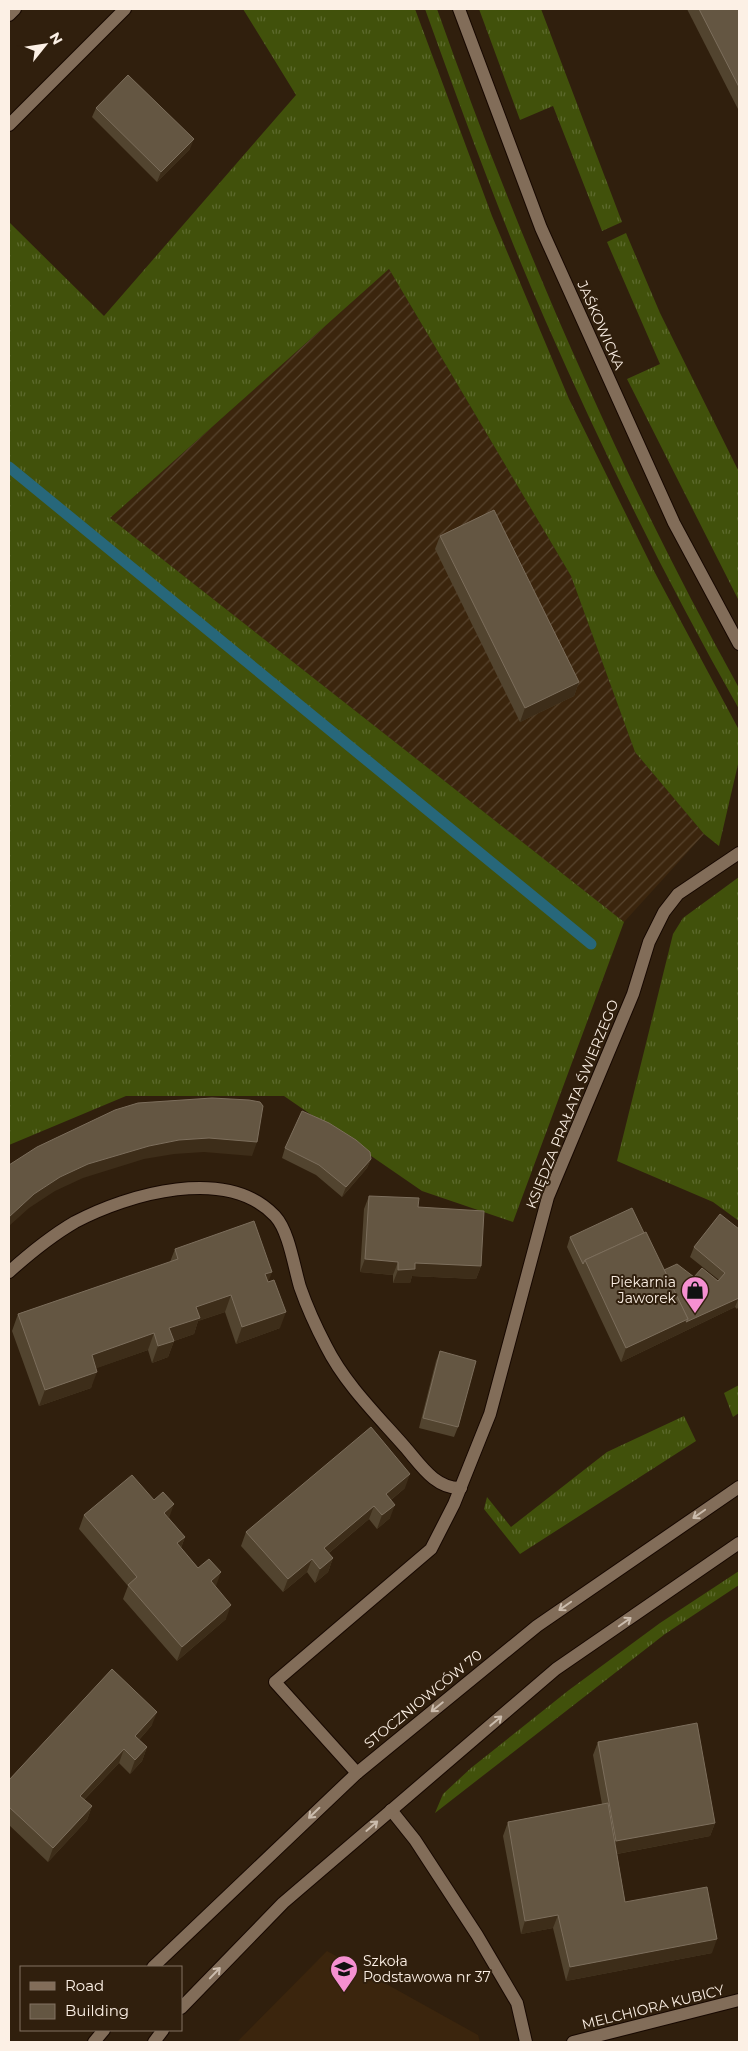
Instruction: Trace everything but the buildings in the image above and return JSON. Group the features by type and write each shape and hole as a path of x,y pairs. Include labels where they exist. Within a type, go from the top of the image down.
{"street":[{"path":"9,15 15,9"},
{"path":"9,125 124,9"},
{"name":"JAŚKOWICKA","path":"459,9 541,228 674,523 739,644"},
{"name":"KSIĘDZA PRAŁATA ŚWIERZEGO","path":"357,1773 275,1682 431,1549 461,1488 490,1414 548,1197 633,994 649,942 664,912 678,894 739,853"},
{"path":"9,1272 55,1234 105,1208 167,1191 198,1187 239,1193 275,1216 288,1244 301,1289 320,1335 349,1383 429,1474 448,1487 461,1488"},
{"name":"STOCZNIOWCÓW 70","path":"154,1966 357,1773 537,1626 739,1487"},
{"path":"182,2007 283,1903 556,1670 739,1543"},
{"path":"391,1810 415,1840 477,1935 517,2003 526,2042"},
{"name":"MELCHIORA KUBICY","path":"573,2042 739,2000"},
{"path":"94,2042 103,2031"},
{"path":"154,2042 163,2031"}],"shaded area":[{"path":"389,269 571,576 635,752 704,834 624,922 110,518"},
{"name":"Szkoła Podstawowa nr 37","path":"327,1951 478,2035 480,2042 237,2042"}],"green space":[{"path":"243,9 415,9 492,216 569,399 654,571 739,730 739,760 719,846 704,834 635,752 571,576 389,269 110,518 624,922 513,1222 422,1191 284,1096 126,1096 9,1145 9,222 104,316 296,95"},
{"path":"425,9 437,9 502,183 537,269 612,439 652,523 739,688 739,709 662,566 568,371 529,284 498,206"},
{"path":"479,9 541,9 622,222 602,231 553,106 520,120"},
{"path":"626,233 660,313 739,472 739,601 627,379 660,364 607,242"},
{"path":"739,877 739,1221 713,1202 617,1161 673,934 683,918"},
{"path":"739,1385 739,1413 733,1417 724,1393"},
{"path":"684,1416 696,1441 520,1554 484,1509 487,1497 511,1527 607,1452"},
{"path":"739,1571 739,1585 665,1634 435,1813 443,1794 471,1768 569,1690 660,1623"}],"waterway":[{"path":"9,467 591,944"}],"place":[{"name":"Piekarnia Jaworek","path":"695,1314"},
{"name":"Szkoła Podstawowa nr 37","path":"344,1993"}]}
